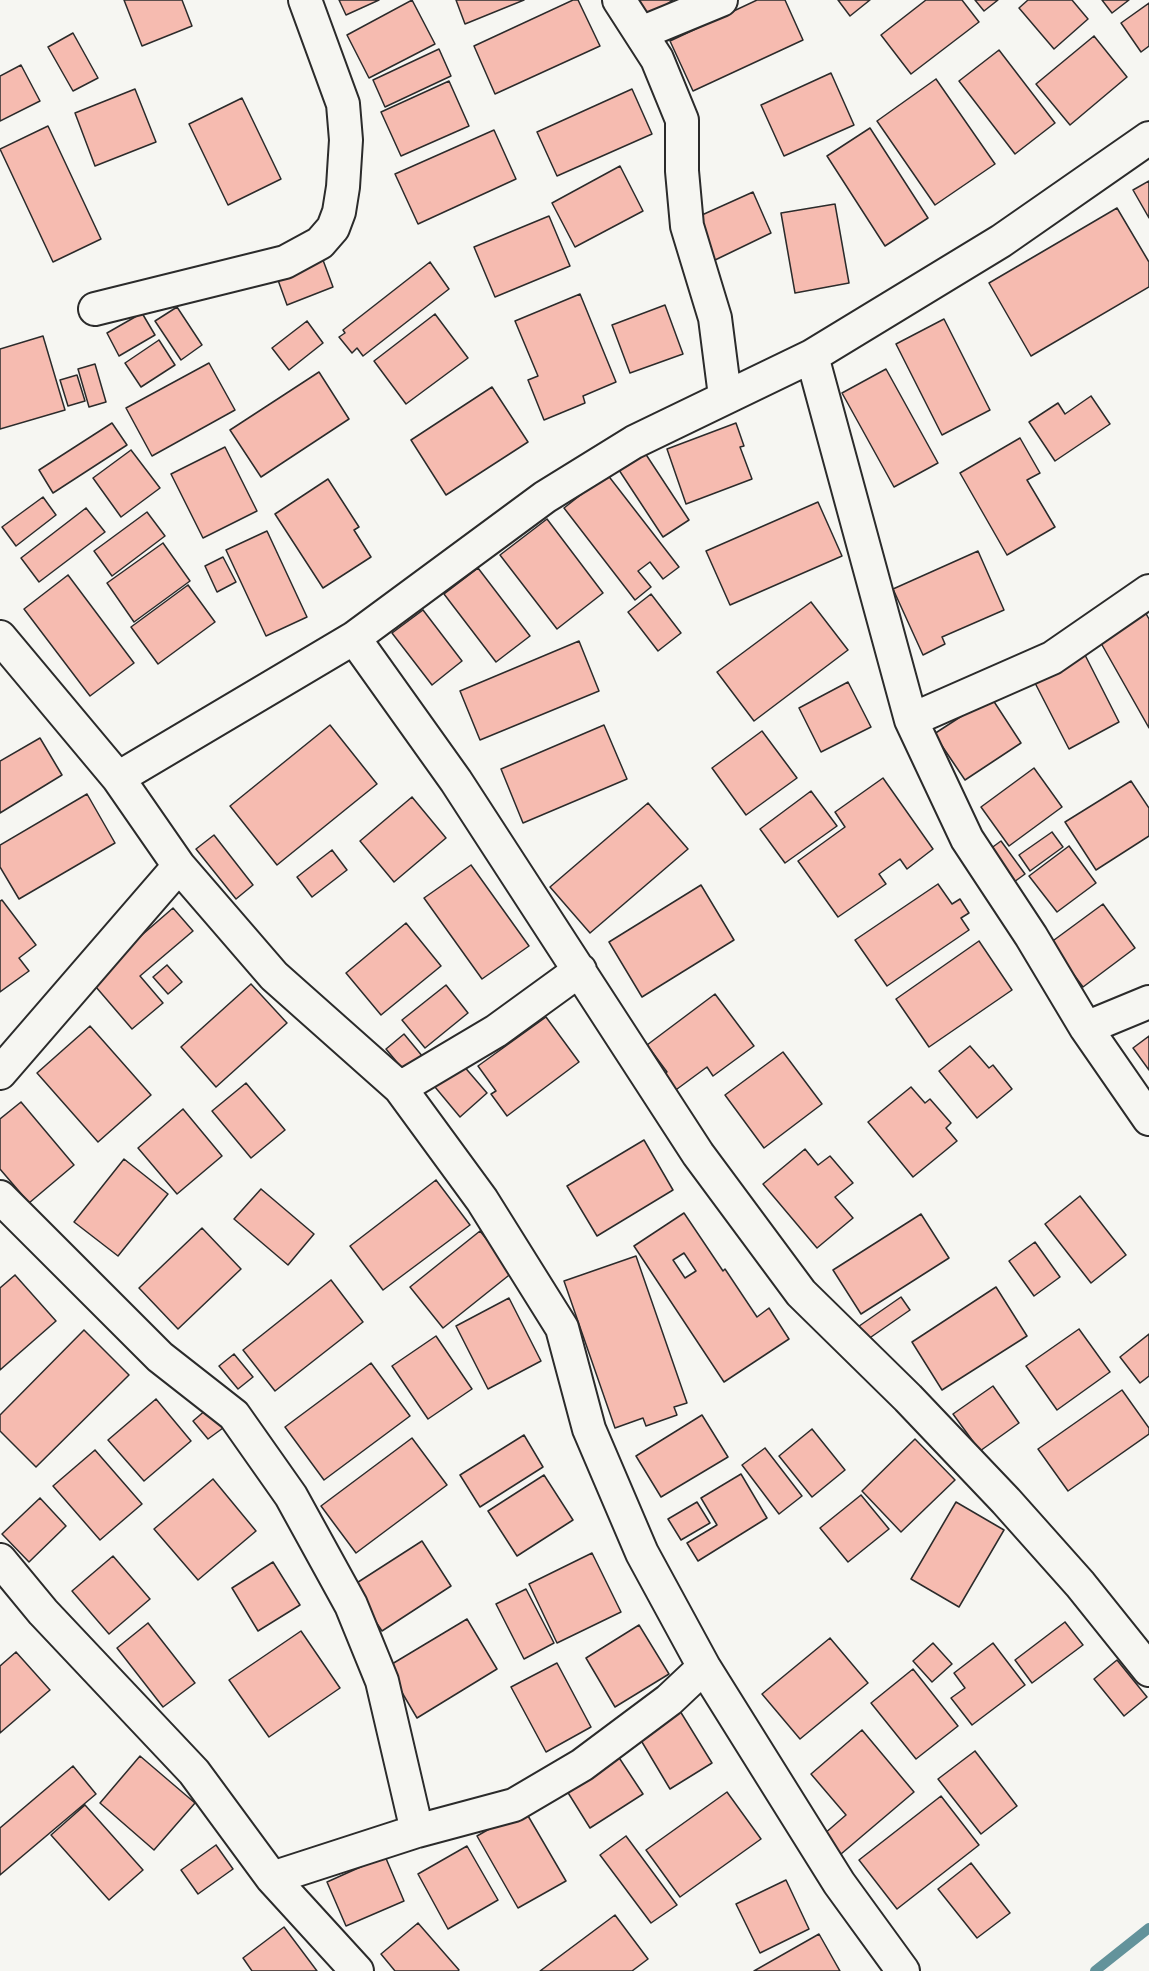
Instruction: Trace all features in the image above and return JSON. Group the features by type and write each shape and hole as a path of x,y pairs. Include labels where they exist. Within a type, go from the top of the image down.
{"street":[{"path":"95,309 285,262 320,243 333,228 339,212 343,187 346,140 342,104 305,0"},
{"path":"619,0 657,59 682,120 682,171 687,225 715,318 725,396"},
{"path":"641,33 721,0"},
{"path":"118,778 354,638 545,497 634,442 725,396 812,356 1001,241 1149,138"},
{"path":"812,356 911,720 967,839 1031,936 1086,1028 1149,1119"},
{"path":"911,720 1052,658 1149,591"},
{"path":"0,637 118,778 179,866 274,976 400,1088 482,1200 562,1328 589,1429 642,1553 704,1667 839,1883 903,1971"},
{"path":"354,638 456,781 698,1154 801,1293 908,1398 1006,1501 1080,1584 1149,1670"},
{"path":"0,1073 179,866"},
{"path":"400,1088 496,1031 580,970"},
{"path":"1086,1028 1149,1002"},
{"path":"0,1197 160,1357 234,1415 291,1496 351,1605 382,1681 417,1832"},
{"path":"0,1560 42,1612 194,1772 272,1878 357,1971"},
{"path":"272,1878 417,1832 514,1805 582,1766 669,1700 704,1667"}],"building":[{"path":"124,0 182,0 192,26 142,46"},
{"path":"339,0 379,0 346,15"},
{"path":"412,0 435,44 369,78 347,35"},
{"path":"456,0 524,0 465,24"},
{"path":"573,0 578,0 600,46 495,94 474,46"},
{"path":"632,0 673,0 645,19"},
{"path":"757,0 785,0 803,40 693,91 670,41"},
{"path":"838,0 870,0 850,16"},
{"path":"926,0 962,0 979,22 911,74 881,35"},
{"path":"975,0 998,0 984,11"},
{"path":"1028,0 1072,0 1088,19 1054,49 1019,8"},
{"path":"1102,0 1129,0 1112,13"},
{"path":"1149,3 1149,46 1141,52 1121,23"},
{"path":"73,33 98,78 73,91 48,47"},
{"path":"1094,36 1127,77 1070,125 1036,84"},
{"path":"439,49 451,76 385,107 373,80"},
{"path":"999,50 1055,123 1015,154 959,81"},
{"path":"21,65 40,101 0,121 0,76"},
{"path":"831,73 854,125 784,156 761,105"},
{"path":"936,79 995,164 935,205 877,121"},
{"path":"449,81 469,126 401,156 381,112"},
{"path":"135,89 156,142 95,166 75,113"},
{"path":"632,89 652,134 557,176 537,132"},
{"path":"242,98 281,179 228,205 189,124"},
{"path":"48,126 101,239 53,262 0,149"},
{"path":"870,128 928,218 885,246 827,156"},
{"path":"494,130 516,179 418,224 395,174"},
{"path":"620,166 643,211 575,247 552,203"},
{"path":"1149,181 1149,218 1133,190"},
{"path":"753,192 771,233 713,261 693,219"},
{"path":"835,204 849,283 795,293 781,213"},
{"path":"1117,208 1149,262 1149,287 1031,356 989,283"},
{"path":"549,216 570,266 495,297 474,247"},
{"path":"320,252 333,287 287,305 274,269"},
{"path":"430,262 449,289 363,356 357,348 352,353 339,337 345,333 343,330"},
{"path":"580,294 616,382 583,396 585,403 544,420 528,380 538,376 515,321"},
{"path":"665,305 683,354 630,373 612,325"},
{"path":"177,307 202,345 181,360 155,321"},
{"path":"142,313 155,335 119,356 107,333"},
{"path":"435,314 468,358 406,404 374,361"},
{"path":"944,319 990,410 942,435 896,344"},
{"path":"307,321 323,343 289,370 272,348"},
{"path":"43,336 65,410 0,429 0,349"},
{"path":"159,340 175,365 141,387 125,363"},
{"path":"209,363 235,410 152,456 126,408"},
{"path":"95,364 106,402 89,407 78,369"},
{"path":"886,369 938,463 894,487 842,393"},
{"path":"319,372 349,419 261,477 230,430"},
{"path":"77,375 85,401 68,406 60,380"},
{"path":"492,387 528,442 446,495 411,440"},
{"path":"1091,396 1110,424 1055,461 1029,422 1058,403 1065,414"},
{"path":"112,423 127,445 53,493 39,470"},
{"path":"736,423 744,446 740,447 752,479 686,504 667,449"},
{"path":"1020,438 1040,473 1027,480 1055,527 1007,555 960,473"},
{"path":"225,447 257,511 203,538 171,474"},
{"path":"131,450 160,488 121,517 93,478"},
{"path":"645,453 689,520 663,537 619,470"},
{"path":"607,474 679,567 663,579 650,562 638,571 651,587 635,600 564,508"},
{"path":"328,479 359,527 354,530 371,557 323,588 275,514"},
{"path":"43,497 56,515 16,546 2,527"},
{"path":"818,502 842,556 730,605 706,551"},
{"path":"86,508 105,532 39,582 21,558"},
{"path":"147,512 165,536 112,576 94,551"},
{"path":"547,519 603,593 557,629 500,555"},
{"path":"267,531 307,617 266,636 226,550"},
{"path":"163,543 190,581 134,622 107,583"},
{"path":"978,551 1004,610 942,637 945,644 923,655 893,589"},
{"path":"223,557 236,582 217,592 205,566"},
{"path":"478,568 530,636 496,662 444,594"},
{"path":"68,575 134,663 90,696 24,609"},
{"path":"188,585 215,622 158,664 131,627"},
{"path":"651,594 681,633 658,651 628,612"},
{"path":"811,602 848,650 754,721 717,672"},
{"path":"1140,603 1149,619 1149,728 1093,629"},
{"path":"423,610 462,661 432,685 392,633"},
{"path":"579,641 599,691 480,740 460,691"},
{"path":"1085,655 1119,722 1069,749 1034,681"},
{"path":"848,682 871,727 821,752 799,708"},
{"path":"991,697 1021,743 965,780 934,734"},
{"path":"330,725 377,784 277,865 230,806"},
{"path":"604,725 627,779 523,823 501,769"},
{"path":"762,731 797,778 746,815 712,768"},
{"path":"40,738 62,775 0,813 0,761"},
{"path":"1034,768 1062,807 1009,846 981,807"},
{"path":"883,778 933,849 907,869 900,859 879,874 886,884 838,917 798,861 845,827 835,812"},
{"path":"1131,781 1149,808 1149,836 1096,870 1065,822"},
{"path":"811,791 837,826 785,863 760,829"},
{"path":"87,794 115,843 19,899 0,867 0,845"},
{"path":"412,797 446,838 394,882 360,841"},
{"path":"648,803 688,849 590,933 550,887"},
{"path":"1052,832 1063,847 1030,871 1019,855"},
{"path":"214,835 253,885 236,899 196,849"},
{"path":"1001,841 1025,874 1014,882 990,849"},
{"path":"1069,846 1096,883 1057,912 1029,876"},
{"path":"332,850 347,870 312,897 297,877"},
{"path":"471,865 529,946 482,979 424,898"},
{"path":"938,884 952,904 960,899 969,913 961,918 969,930 887,986 855,940"},
{"path":"701,885 734,940 642,997 609,942"},
{"path":"2,900 36,945 19,958 29,971 0,992 0,901"},
{"path":"1103,904 1135,948 1083,987 1050,943"},
{"path":"173,908 193,931 140,976 163,1003 132,1029 90,980"},
{"path":"406,923 441,966 381,1015 346,973"},
{"path":"979,941 1012,990 929,1047 896,999"},
{"path":"167,965 182,982 168,994 153,977"},
{"path":"251,984 287,1023 216,1087 181,1047"},
{"path":"446,985 468,1013 425,1048 402,1020"},
{"path":"715,994 754,1046 713,1076 707,1067 673,1092 661,1076 667,1072 647,1045"},
{"path":"546,1017 579,1062 507,1116 491,1094 496,1091 478,1066"},
{"path":"90,1026 151,1095 98,1142 37,1073"},
{"path":"404,1034 423,1057 405,1072 386,1049"},
{"path":"1149,1036 1149,1070 1133,1048"},
{"path":"970,1046 989,1068 993,1065 1012,1089 977,1118 939,1071"},
{"path":"783,1052 822,1104 764,1148 725,1095"},
{"path":"462,1064 487,1093 460,1117 435,1087"},
{"path":"246,1083 285,1130 251,1158 212,1111"},
{"path":"911,1087 925,1103 930,1099 951,1123 946,1128 957,1141 913,1177 868,1122"},
{"path":"21,1102 74,1165 29,1203 0,1169 0,1119"},
{"path":"183,1109 222,1156 177,1194 138,1148"},
{"path":"644,1140 673,1190 597,1236 567,1186"},
{"path":"805,1149 818,1165 830,1156 853,1183 835,1197 853,1218 817,1248 763,1184"},
{"path":"124,1159 168,1194 118,1256 74,1222"},
{"path":"436,1180 470,1225 383,1290 350,1246"},
{"path":"261,1189 314,1234 288,1265 234,1219"},
{"path":"1080,1196 1126,1255 1091,1283 1045,1224"},
{"path":"684,1213 757,1317 769,1308 789,1339 724,1382 634,1246","holes":["684,1253 696,1271 685,1278 673,1260"]},
{"path":"921,1214 949,1258 861,1314 833,1270"},
{"path":"202,1228 241,1269 178,1329 139,1288"},
{"path":"480,1231 513,1272 443,1328 410,1287"},
{"path":"1035,1242 1060,1277 1034,1296 1009,1261"},
{"path":"636,1256 687,1403 674,1407 677,1415 646,1426 643,1418 615,1428 564,1281"},
{"path":"15,1275 56,1321 0,1370 0,1288"},
{"path":"331,1280 363,1322 275,1391 243,1350"},
{"path":"996,1287 1027,1336 942,1390 912,1342"},
{"path":"901,1297 910,1310 861,1344 852,1331"},
{"path":"509,1298 541,1361 488,1389 456,1326"},
{"path":"1079,1329 1110,1372 1057,1410 1026,1366"},
{"path":"84,1330 129,1375 36,1467 0,1431 0,1415"},
{"path":"1149,1334 1149,1376 1140,1383 1120,1357"},
{"path":"436,1336 472,1389 428,1419 392,1366"},
{"path":"234,1354 253,1377 238,1389 219,1366"},
{"path":"371,1363 410,1416 324,1480 285,1427"},
{"path":"993,1386 1019,1423 980,1451 953,1414"},
{"path":"1122,1390 1149,1428 1149,1434 1068,1491 1038,1449"},
{"path":"156,1399 191,1441 144,1481 108,1440"},
{"path":"207,1409 223,1428 208,1439 193,1421"},
{"path":"702,1415 728,1457 661,1497 636,1456"},
{"path":"812,1429 845,1470 812,1497 779,1456"},
{"path":"524,1435 543,1467 480,1507 460,1475"},
{"path":"412,1438 447,1485 356,1553 321,1506"},
{"path":"915,1439 955,1480 901,1532 862,1491"},
{"path":"765,1448 802,1496 779,1514 742,1465"},
{"path":"95,1450 142,1504 100,1540 53,1486"},
{"path":"741,1474 767,1518 698,1561 687,1543 717,1525 701,1498"},
{"path":"544,1475 573,1520 517,1556 488,1511"},
{"path":"213,1479 256,1531 198,1580 154,1529"},
{"path":"861,1495 889,1529 848,1562 820,1528"},
{"path":"40,1498 66,1526 29,1562 2,1534"},
{"path":"697,1502 710,1523 681,1540 668,1519"},
{"path":"956,1502 1004,1530 959,1607 911,1579"},
{"path":"422,1541 451,1586 382,1631 352,1586"},
{"path":"592,1553 621,1612 557,1643 529,1584"},
{"path":"113,1556 150,1599 109,1634 72,1591"},
{"path":"273,1562 300,1605 258,1631 232,1588"},
{"path":"526,1589 554,1643 524,1659 496,1604"},
{"path":"467,1619 497,1669 417,1718 387,1667"},
{"path":"1065,1622 1083,1645 1032,1683 1015,1660"},
{"path":"148,1623 195,1683 163,1707 117,1648"},
{"path":"639,1625 669,1674 615,1707 586,1658"},
{"path":"301,1631 340,1688 269,1737 229,1680"},
{"path":"830,1638 868,1683 800,1739 762,1694"},
{"path":"933,1643 952,1664 932,1682 913,1661"},
{"path":"993,1643 1025,1685 972,1725 951,1698 965,1688 954,1673"},
{"path":"16,1652 50,1690 0,1733 0,1666"},
{"path":"1117,1660 1147,1697 1124,1716 1094,1679"},
{"path":"557,1663 591,1727 546,1752 511,1687"},
{"path":"913,1669 958,1726 916,1759 871,1703"},
{"path":"680,1711 712,1763 670,1789 639,1737"},
{"path":"862,1730 914,1792 841,1854 824,1834 846,1815 811,1774"},
{"path":"614,1750 643,1794 590,1828 562,1783"},
{"path":"975,1751 1017,1806 981,1834 938,1779"},
{"path":"140,1756 195,1803 154,1850 100,1803"},
{"path":"73,1766 96,1794 0,1875 0,1828"},
{"path":"727,1792 761,1839 680,1897 646,1850"},
{"path":"941,1796 979,1845 897,1909 859,1860"},
{"path":"85,1805 143,1870 109,1900 51,1835"},
{"path":"524,1809 566,1881 518,1908 477,1836"},
{"path":"626,1836 677,1905 651,1923 600,1855"},
{"path":"216,1845 233,1869 198,1894 181,1870"},
{"path":"467,1846 498,1900 448,1929 418,1874"},
{"path":"385,1856 404,1901 346,1926 327,1882"},
{"path":"971,1863 1010,1913 977,1938 938,1889"},
{"path":"786,1880 809,1929 760,1953 736,1904"},
{"path":"615,1915 648,1959 632,1971 540,1971"},
{"path":"418,1923 458,1971 395,1971 381,1954"},
{"path":"284,1927 317,1971 252,1971 243,1958"},
{"path":"819,1934 840,1971 754,1971"}],"waterway":[{"path":"1095,1971 1149,1928"}]}
